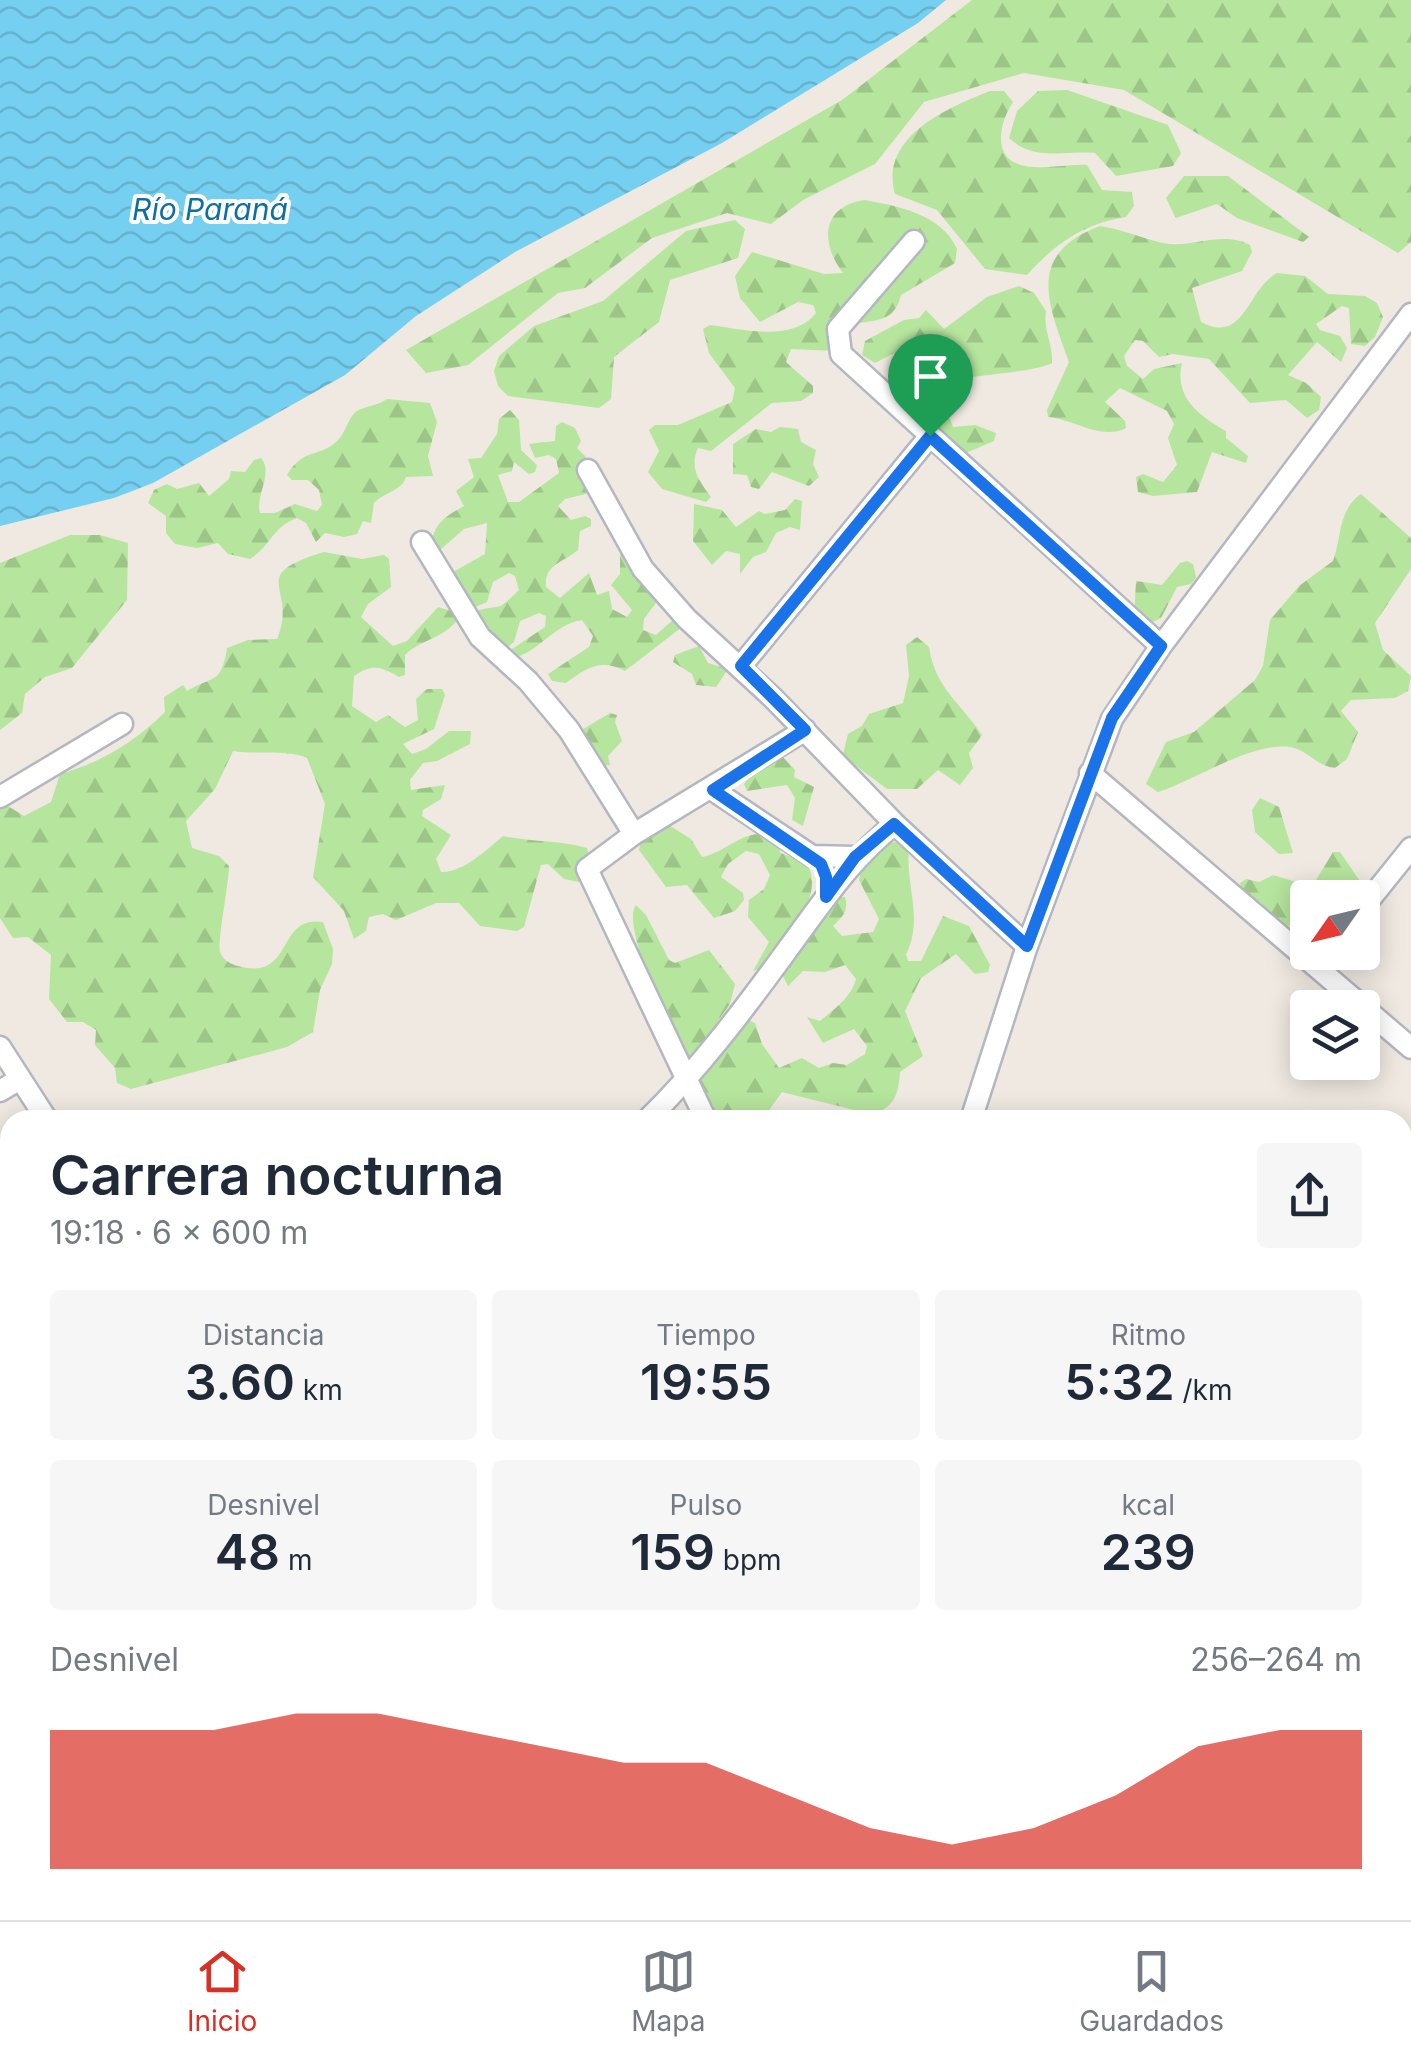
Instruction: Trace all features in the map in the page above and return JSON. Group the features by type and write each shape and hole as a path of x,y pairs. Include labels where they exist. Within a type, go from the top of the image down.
{"street":[{"path":"914,241 838,329 841,354 1161,646"},
{"path":"974,1110 1027,946 1112,718 1161,646 1411,314"},
{"path":"741,666 930,436"},
{"path":"588,470 644,569 687,619 741,666 894,824 1027,946"},
{"path":"422,542 480,637 528,681 569,730 634,834"},
{"path":"0,797 122,724"},
{"path":"700,1110 617,928 588,876 590,864 805,730"},
{"path":"1090,773 1290,934"},
{"path":"713,790 812,856 824,870 826,897"},
{"path":"657,1110 685,1082 855,857 894,824"},
{"path":"1380,886 1411,848"},
{"path":"812,856 855,857"},
{"path":"1332,970 1411,1048"},
{"path":"0,1046 40,1110"},
{"path":"0,1091 20,1079"}],"green space":[{"path":"972,0 1411,0 1411,242 1398,253 1124,90 1024,73 924,102 875,164 803,200 771,224 727,213 652,238 585,288 558,293 468,365 426,373 406,350 842,100"},
{"path":"1067,90 1168,125 1181,153 1173,166 1116,176 1095,153 1039,153 1009,138 1017,111 1038,91"},
{"path":"990,91 1004,91 1013,102 1004,119 1001,139 1011,160 1035,167 1087,165 1102,190 1132,192 1134,206 1126,217 1071,237 1027,275 985,269 937,210 895,194 893,174 897,156 907,141 937,116"},
{"path":"1184,176 1228,176 1309,237 1303,242 1237,218 1217,204 1176,218 1166,198"},
{"path":"865,200 917,214 941,227 957,249 955,263 901,295 889,315 852,324 835,351 791,349 786,362 813,386 813,393 801,401 772,403 711,451 698,448 695,468 711,497 706,502 662,489 648,472 659,451 649,430 655,425 678,425 732,402 735,388 709,353 703,329 710,325 781,331 806,322 816,313 813,305 798,302 760,322 740,298 735,276 752,252 824,274 843,273 831,250 829,228 840,210"},
{"path":"735,220 745,229 738,258 670,280 659,322 614,357 611,399 599,408 508,396 498,386 494,371 499,356 534,326 603,301 686,231"},
{"path":"1100,226 1163,243 1228,239 1250,245 1252,252 1242,271 1192,288 1201,322 1216,327 1236,321 1277,273 1305,276 1328,294 1365,296 1377,303 1383,317 1375,337 1365,346 1351,344 1349,308 1342,306 1316,324 1320,330 1340,336 1347,348 1341,362 1317,342 1288,375 1306,383 1321,397 1319,410 1307,418 1286,400 1250,403 1209,359 1173,354 1159,357 1143,341 1135,340 1124,356 1127,366 1143,379 1154,369 1182,363 1182,386 1190,404 1226,431 1226,438 1248,456 1246,463 1212,452 1197,492 1153,496 1138,492 1136,477 1143,474 1163,482 1177,465 1168,438 1174,424 1167,411 1120,388 1105,402 1125,421 1126,428 1117,431 1097,431 1048,417 1047,410 1069,362 1050,301 1048,283 1052,266 1076,238"},
{"path":"1019,286 1034,293 1046,311 1052,363 950,381 900,350 875,363 862,355 865,341 904,320 919,318 926,310 944,329 987,297"},
{"path":"903,389 948,414 953,427 975,425 996,433 994,441 961,455 931,429"},
{"path":"387,399 430,403 437,422 428,456 433,476 406,477 401,485 374,503 371,523 363,521 357,534 344,537 325,533 316,542 306,523 297,518 282,526 250,559 228,554 218,543 197,548 175,544 166,533 166,516 148,503 154,490 167,484 177,489 199,483 209,496 229,479 231,471 245,472 254,460 261,458 266,470 260,513 275,513 295,504 317,511 322,505 319,490 308,480 292,480 287,475 299,460 333,445 357,411"},
{"path":"510,410 519,420 521,450 537,465 535,472 529,474 514,462 512,471 498,475 508,502 519,502 559,473 556,459 549,455 535,458 529,444 555,441 556,426 562,422 575,428 581,441 577,448 592,463 590,493 565,499 558,506 571,520 585,516 591,519 591,526 580,531 578,550 548,573 546,587 560,598 589,573 597,595 609,591 612,609 627,617 632,610 611,585 620,574 620,544 647,589 661,596 644,619 643,630 656,635 674,619 682,627 625,671 601,665 566,683 552,681 548,674 589,647 593,636 582,620 511,658 509,651 545,627 546,616 539,613 520,621 514,642 506,649 474,618 476,611 502,605 519,590 515,576 509,573 493,582 487,602 471,609 451,582 455,571 485,554 487,523 464,529 439,551 432,541 439,524 464,506 456,491 474,477 468,459 481,458 497,434 499,419"},
{"path":"780,427 798,429 801,442 816,450 813,464 819,477 809,486 772,472 759,489 751,487 747,475 733,474 733,444 756,429 771,432"},
{"path":"1361,494 1411,538 1411,569 1375,623 1383,650 1411,676 1408,691 1395,698 1351,700 1341,711 1358,732 1347,759 1335,768 1294,748 1279,747 1244,755 1158,792 1146,784 1166,742 1194,732 1255,680 1263,666 1270,620 1299,586 1333,561 1344,516"},
{"path":"795,499 802,501 800,530 790,527 776,533 766,552 753,557 740,574 740,554 726,551 712,565 693,541 694,504 722,510 736,527 759,511 765,514 785,510"},
{"path":"70,535 100,535 128,543 127,600 72,668 45,677 25,694 22,713 0,730 0,563"},
{"path":"324,552 362,559 384,555 389,559 391,587 368,604 361,617 393,646 407,641 438,607 461,614 449,628 405,655 405,675 399,677 376,668 354,676 352,706 376,722 388,715 405,727 418,720 416,699 427,689 442,689 445,695 434,729 403,744 412,754 426,749 449,731 471,731 470,744 437,761 423,763 410,780 411,790 445,785 441,799 423,810 422,816 451,835 436,859 441,872 466,865 503,836 577,845 587,848 589,855 579,882 564,879 548,864 541,865 524,927 517,931 480,926 459,903 436,903 396,920 383,914 369,917 366,931 354,939 344,911 313,877 325,804 307,758 233,751 215,789 186,821 192,848 219,856 229,866 220,952 238,966 269,965 297,928 323,922 333,949 332,964 320,990 313,1032 287,1047 131,1089 117,1083 115,1068 95,1045 96,1030 83,1022 67,1022 49,999 51,955 28,937 13,938 0,918 0,808 8,806 24,816 51,802 60,774 103,757 142,733 165,712 164,697 183,685 187,691 219,674 227,648 248,640 277,639 282,621 280,576 300,560"},
{"path":"1180,563 1193,564 1196,577 1191,584 1177,587 1161,618 1148,624 1134,619 1136,581 1162,585"},
{"path":"917,637 929,647 943,684 982,735 969,753 973,768 960,785 938,770 917,789 887,789 843,754 848,734 862,726 869,714 903,703 909,676 906,645"},
{"path":"699,646 708,663 728,669 716,687 696,685 692,674 673,662 675,655"},
{"path":"610,713 617,715 615,722 622,741 608,756 610,765 603,766 580,731"},
{"path":"780,754 795,770 794,777 814,787 803,826 792,820 795,798 787,785 747,791 744,784 752,773"},
{"path":"1260,798 1279,807 1293,853 1279,854 1255,832 1252,810"},
{"path":"667,824 691,839 702,857 755,834 773,841 781,853 807,863 812,877 807,905 761,968 753,971 769,942 748,917 749,900 764,889 770,875 759,854 746,851 728,864 721,877 743,893 744,900 735,911 714,918 687,885 666,887 639,850 642,836"},
{"path":"895,842 909,849 914,928 906,954 908,961 921,961 943,916 969,926 990,965 988,972 975,974 956,954 921,978 905,1011 923,1056 900,1072 896,1093 885,1109 854,1110 782,1092 769,1110 710,1110 698,1088 706,1067 745,1019 755,1023 762,1044 779,1068 802,1058 819,1068 833,1063 847,1065 865,1054 867,1046 854,1029 823,1043 807,1017 820,1021 850,992 856,979 845,965 825,972 803,971 788,986 782,974 838,897 845,897 846,910 833,926 842,936 873,932 879,919 859,880 867,850"},
{"path":"1333,852 1340,852 1359,880 1316,880"},
{"path":"1273,875 1290,880 1290,926 1242,891 1240,883 1246,879 1259,882"},
{"path":"636,905 646,915 669,960 675,963 709,950 735,984 730,1004 691,1059 672,1030 641,957 633,916"}],"water":[{"name":"Río Paraná","path":"0,0 946,0 918,23 722,143 515,252 416,316 345,375 153,483 114,498 0,526"}],"route":[{"path":"930,436 1161,646 1112,718 1027,946 894,824 855,857 826,897 821,864 713,790 805,730 741,666 930,436"}]}
